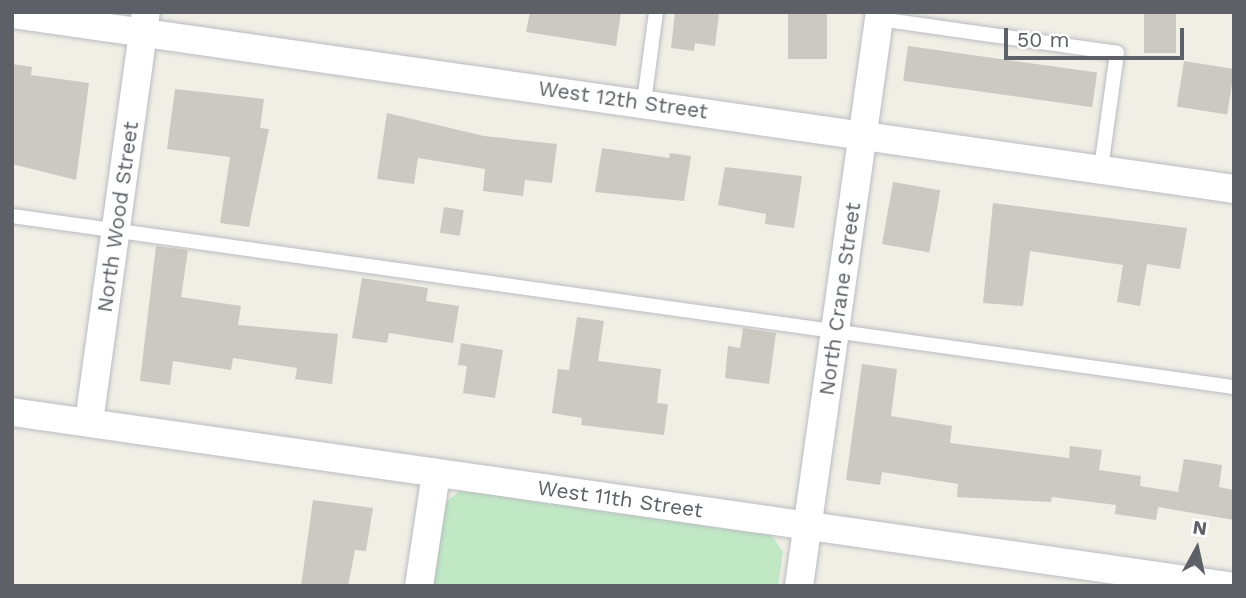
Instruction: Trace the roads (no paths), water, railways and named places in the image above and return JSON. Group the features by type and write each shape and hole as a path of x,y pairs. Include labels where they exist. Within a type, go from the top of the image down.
{"street":[{"name":"West 12th Street","path":"12,14 145,23 644,102 1234,189"},
{"name":"North Crane Street","path":"799,586 880,16"},
{"name":"North Wood Street","path":"89,422 145,23"},
{"name":"West 11th Street","path":"12,412 1228,586"},
{"path":"419,586 436,474"}],"lane":[{"path":"644,102 656,12"},
{"path":"880,16 1117,54 1101,169"},
{"path":"12,216 1234,387"}]}
